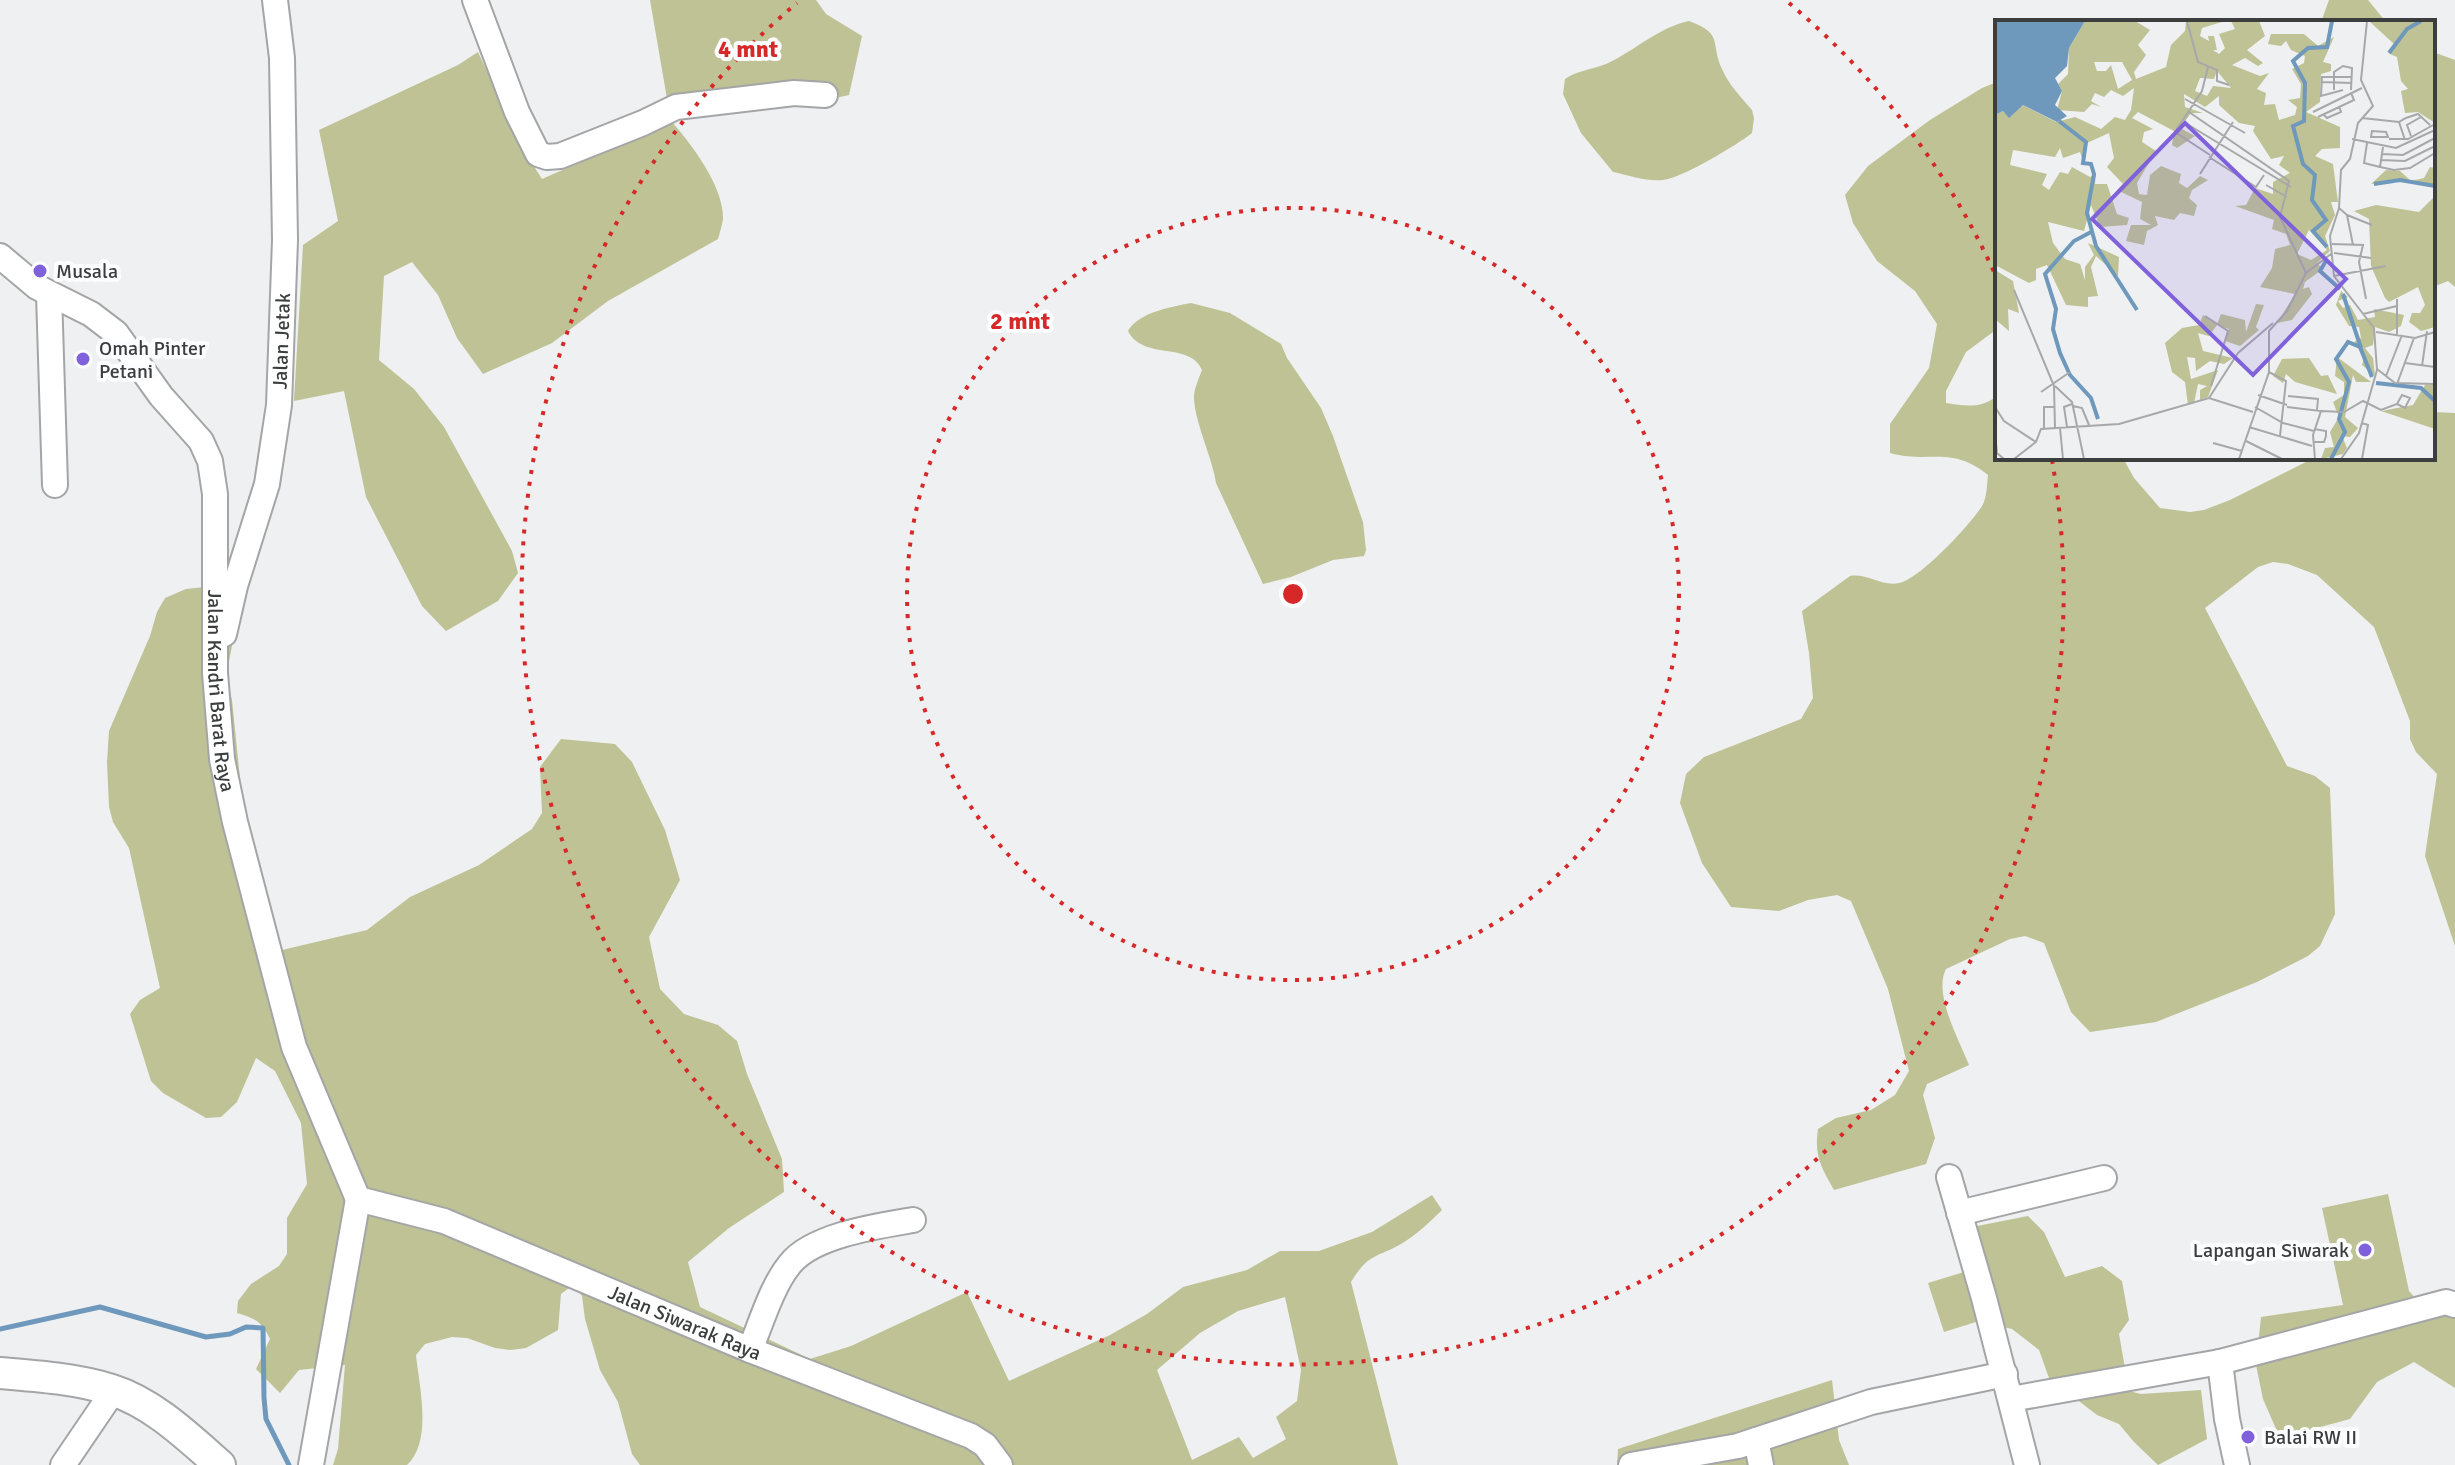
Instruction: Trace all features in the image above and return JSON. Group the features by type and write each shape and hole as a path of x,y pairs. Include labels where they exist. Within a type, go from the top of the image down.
{"main road":[{"path":"0,1373 114,1390 144,1405 220,1465"}],"street":[{"name":"Jalan Jetak","path":"215,673 235,586 267,484 279,405 285,240 282,58 275,0"},
{"path":"475,0 517,112 538,154 547,157 560,156 676,107 794,93 825,95"},
{"name":"Jalan Kandri Barat Raya","path":"0,256 37,287 91,314 116,333 161,396 201,441 210,461 215,494 215,673 222,759 235,822 294,1047 358,1199"},
{"path":"49,294 55,485"},
{"path":"1949,1177 2005,1374 2027,1465"},
{"path":"1959,1213 2104,1178"},
{"path":"313,1454 358,1199"},
{"name":"Jalan Siwarak Raya","path":"358,1199 444,1221 750,1350 971,1436 985,1445 1000,1465"},
{"path":"750,1350 781,1278 801,1252 860,1231 913,1220"},
{"path":"2011,1399 2220,1362 2446,1302 2455,1305"},
{"path":"2220,1362 2237,1465"},
{"path":"1631,1465 1738,1446 1871,1402 2005,1374"},
{"path":"63,1465 114,1390"},
{"path":"1756,1440 1761,1465"}],"green space":[{"path":"650,0 816,0 826,14 862,36 849,95 827,100 682,113 672,122 713,180 722,207 723,219 718,239 608,301 552,343 483,374 457,338 438,295 412,262 384,276 379,360 414,389 444,427 512,551 518,573 498,601 446,631 422,606 366,497 344,391 294,401 303,245 338,221 319,130 458,65 478,52 526,154 542,179 671,122"},
{"path":"2329,0 2368,0 2384,20 2322,20"},
{"path":"1689,21 1712,35 1725,75 1752,110 1752,133 1709,160 1672,178 1651,180 1613,172 1581,133 1563,94 1565,79 1617,59 1656,34"},
{"path":"2435,53 2455,60 2455,287 2448,281 2435,286"},
{"path":"1995,83 1995,330 1966,352 1946,391 1946,403 1979,405 1995,397 1995,460 2124,460 2134,478 2160,508 2190,512 2230,500 2310,460 2435,460 2435,412 2455,413 2455,946 2425,856 2437,774 2416,752 2410,739 2410,721 2374,627 2317,575 2288,564 2273,562 2258,567 2205,608 2287,766 2315,776 2330,788 2335,914 2320,946 2308,956 2257,982 2156,1022 2090,1032 2071,1012 2044,943 2025,936 2010,939 1946,969 1943,979 1945,1003 1969,1065 1927,1084 1923,1095 1935,1138 1926,1164 1834,1190 1820,1161 1818,1129 1836,1118 1871,1110 1895,1095 1909,1071 1888,989 1851,901 1837,895 1808,900 1779,911 1731,907 1702,863 1680,803 1686,774 1704,757 1801,719 1813,698 1802,611 1850,576 1893,584 1908,580 1944,550 1984,503 1988,475 1975,466 1951,458 1890,453 1890,424 1929,368 1937,324 1915,291 1877,261 1853,223 1845,195 1868,166 1930,120"},
{"path":"1191,303 1230,313 1281,344 1321,408 1333,436 1363,522 1364,556 1333,560 1291,577 1263,584 1216,483 1199,426 1194,395 1202,370 1196,361 1187,356 1144,346 1128,331 1147,315"},
{"path":"205,587 236,625 226,677 232,700 243,808 282,950 367,930 410,897 479,865 532,829 542,813 540,767 561,739 615,744 632,762 665,830 680,880 649,937 660,989 684,1014 718,1025 737,1041 747,1074 782,1159 784,1192 729,1228 688,1262 700,1307 810,1359 851,1346 967,1292 1009,1381 1110,1335 1147,1314 1183,1287 1247,1270 1280,1251 1319,1251 1372,1232 1432,1195 1442,1210 1407,1240 1368,1261 1351,1282 1398,1465 640,1465 632,1454 618,1402 600,1370 585,1319 582,1296 573,1285 561,1294 558,1330 526,1348 495,1348 467,1338 452,1337 425,1344 416,1355 422,1413 420,1442 407,1465 333,1465 338,1449 345,1365 299,1370 280,1393 256,1369 270,1339 267,1333 257,1322 237,1313 238,1301 251,1284 279,1266 287,1254 287,1218 307,1184 301,1123 275,1071 256,1058 237,1102 221,1117 206,1118 163,1093 151,1081 130,1014 140,1000 160,988 129,848 113,822 109,807 109,731 150,636 157,612 165,598 186,589","holes":["1285,1297 1301,1370 1297,1401 1276,1417 1286,1439 1253,1458 1239,1437 1192,1460 1157,1370 1200,1333 1238,1311"]},
{"path":"2388,1194 2409,1291 2417,1300 2455,1295 2455,1388 2414,1362 2377,1382 2350,1419 2280,1438 2263,1399 2256,1365 2261,1317 2343,1305 2322,1208"},
{"path":"2028,1216 2044,1232 2065,1277 2102,1266 2122,1281 2129,1320 2119,1334 2129,1391 2141,1394 2201,1390 2207,1439 2158,1465 2119,1424 2097,1415 2049,1378 2039,1350 2012,1329 1979,1321 1944,1332 1928,1283 1964,1272 1952,1231"},
{"path":"1832,1380 1839,1440 1849,1465 1617,1465 1618,1449"}],"waterway":[{"path":"0,1329 100,1307 206,1337 230,1334 246,1327 263,1328 266,1419 289,1465"}],"place":[{"name":"Musala","path":"40,271"},
{"name":"Omah Pinter Petani","path":"83,359"},
{"name":"Lapangan Siwarak","path":"2365,1250"},
{"name":"Balai RW II","path":"2248,1437"}]}
